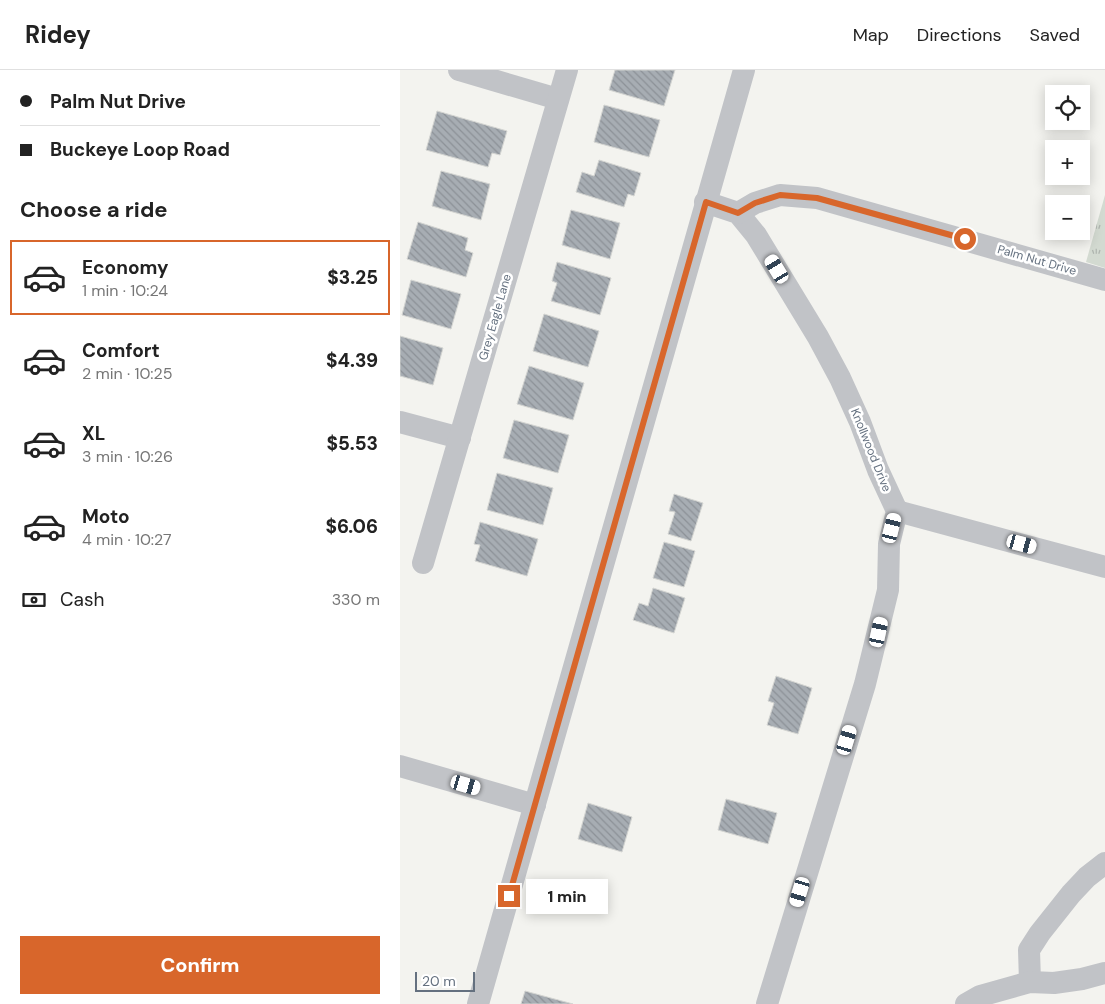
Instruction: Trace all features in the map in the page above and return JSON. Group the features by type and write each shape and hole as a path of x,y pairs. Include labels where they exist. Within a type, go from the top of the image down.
{"street":[{"path":"459,70 558,99"},
{"name":"Grey Eagle Lane","path":"423,563 567,70"},
{"path":"478,1004 744,70"},
{"name":"Palm Nut Drive","path":"738,213 755,203 780,195 817,198 1105,280"},
{"path":"706,202 738,213"},
{"name":"Knollwood Drive","path":"738,213 756,235 818,337 860,422 896,511"},
{"path":"400,422 460,438"},
{"path":"767,1004 865,684 879,632 888,590 888,544 896,511 1105,567"},
{"path":"400,766 535,805"},
{"path":"1030,982 1030,950 1071,894 1105,862"},
{"path":"966,1004 980,996 1030,982 1054,983 1105,973"}],"green space":[{"path":"1105,195 1105,268 1086,262"}],"building":[{"path":"615,70 675,70 664,106 609,90"},
{"path":"604,105 660,120 649,157 594,142"},
{"path":"437,111 507,131 500,155 492,153 488,167 426,150"},
{"path":"599,160 641,173 634,196 628,194 624,207 576,192 582,172 594,176"},
{"path":"441,171 490,184 481,220 432,206"},
{"path":"571,210 620,223 610,259 562,245"},
{"path":"418,222 468,238 465,250 473,253 466,277 407,259"},
{"path":"557,262 611,278 600,315 551,301 557,283 552,281"},
{"path":"411,280 461,294 451,329 402,315"},
{"path":"544,314 599,331 588,367 533,351"},
{"path":"400,336 443,348 433,385 400,376"},
{"path":"529,366 584,383 573,420 517,404"},
{"path":"514,420 569,435 558,473 503,458"},
{"path":"497,473 553,488 543,525 487,510"},
{"path":"674,494 703,503 691,541 668,534 675,512 669,511"},
{"path":"480,522 538,539 527,576 475,561 480,545 474,544"},
{"path":"664,542 695,551 684,587 653,578"},
{"path":"653,588 685,598 674,633 633,620 639,603 648,606"},
{"path":"776,676 812,688 798,734 767,725 774,703 768,701"},
{"path":"726,799 777,813 768,844 718,830"},
{"path":"588,803 632,817 622,852 578,839"},
{"path":"525,991 573,1004 521,1004"}],"route":[{"path":"509,896 706,202 738,213 755,203 780,195 817,198 965,239"}]}
